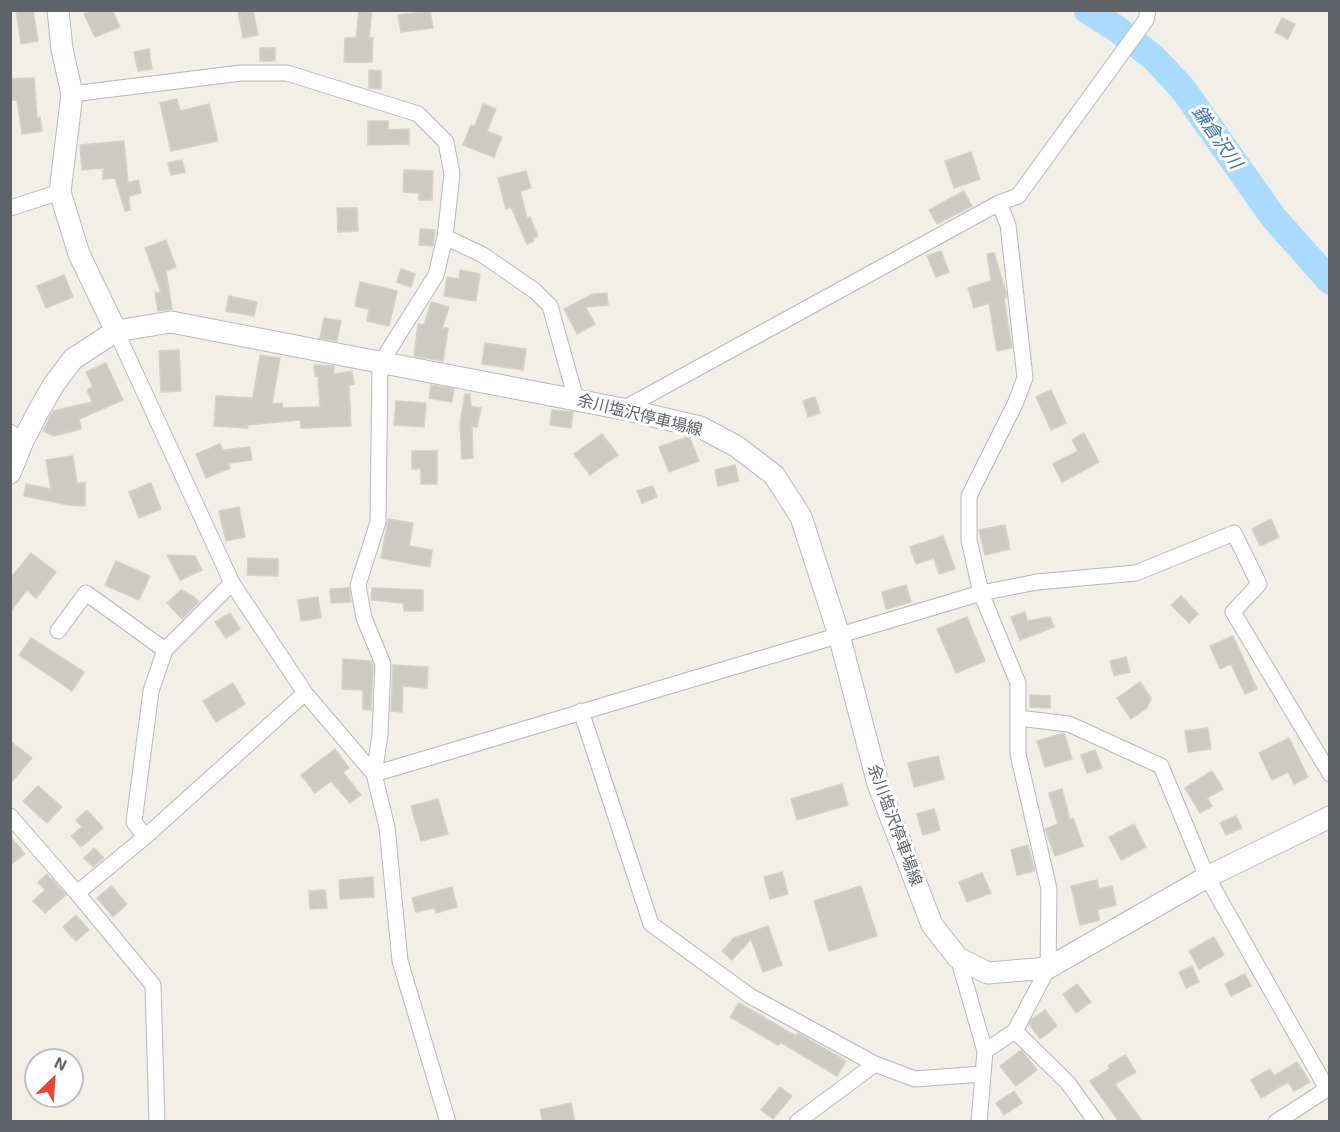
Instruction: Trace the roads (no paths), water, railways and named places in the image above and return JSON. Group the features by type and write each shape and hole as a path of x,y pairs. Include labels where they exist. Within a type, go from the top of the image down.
{"main road":[{"path":"10,473 17,436 73,358 116,331 79,254 60,192 72,94 62,49 57,10"},
{"name":"余川塩沢停車場線","path":"116,331 171,322 623,409 700,427 736,446 774,475 801,517 839,635 878,784 932,925 958,958 988,973 1048,968 1207,877 1329,817"}],"street":[{"path":"623,409 999,203 1018,196 1117,61 1147,15"},
{"path":"72,94 241,73 287,73 418,114 446,142 452,174 445,237 436,276 380,363 378,522 358,585 364,618 383,664 380,735 374,774 387,827 400,961 448,1122"},
{"path":"10,208 60,192"},
{"path":"985,1051 1015,1030 1048,968 1049,889 1018,754 1018,683 981,593 969,540 969,496 1015,404 1025,378 1008,225 999,203"},
{"path":"445,237 483,255 535,291 550,306 576,399"},
{"path":"116,331 232,583 305,693 374,774"},
{"path":"374,774 981,593 1037,582 1137,573 1234,532 1258,584 1233,612 1329,774"},
{"path":"145,837 134,822 151,691 165,650 232,583"},
{"path":"58,631 86,593 165,650"},
{"path":"77,893 145,837 305,693"},
{"path":"581,711 651,924 750,996 875,1064 915,1079 982,1074"},
{"path":"1018,718 1069,724 1161,766 1207,877 1327,1089 1276,1122"},
{"path":"10,816 153,985 158,1122"},
{"path":"958,958 985,1051 979,1122"},
{"path":"1015,1030 1068,1083 1096,1122"},
{"path":"797,1122 875,1064"}],"waterway":[{"name":"鎌倉沢川","path":"1087,10 1117,29 1153,57 1183,89 1273,217 1330,281"}]}
